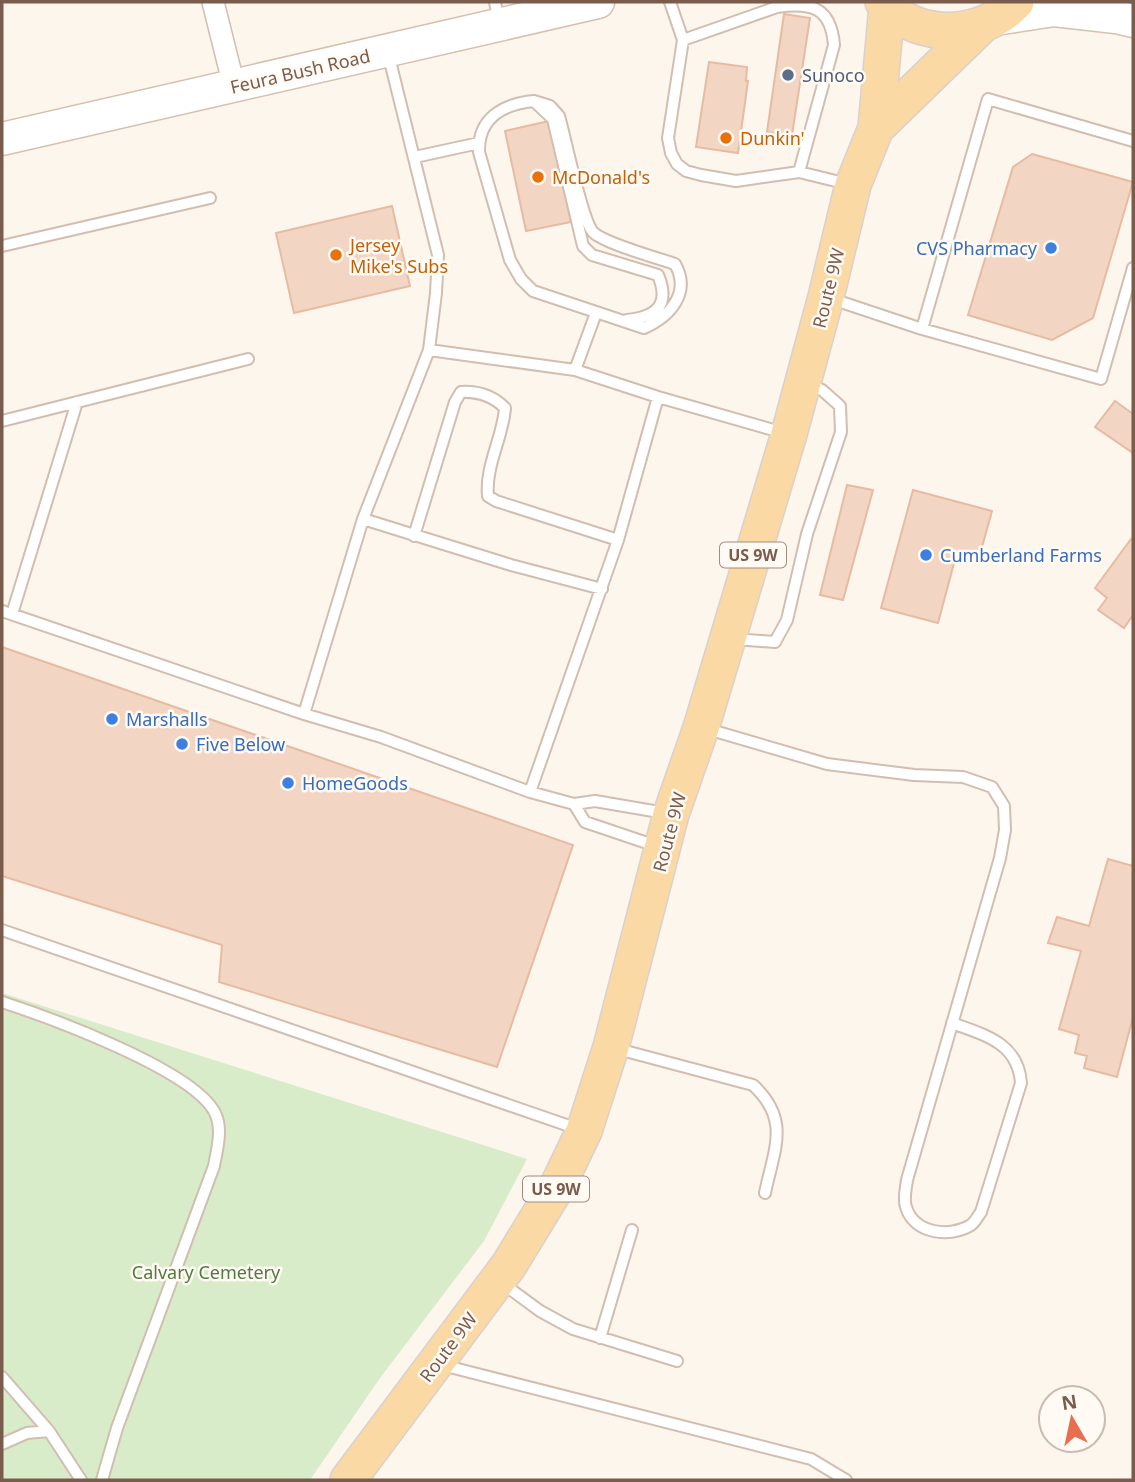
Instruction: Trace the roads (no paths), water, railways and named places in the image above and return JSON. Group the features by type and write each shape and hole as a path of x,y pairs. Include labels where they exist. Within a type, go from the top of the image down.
{"main road":[{"name":"Feura Bush Road","path":"2,139 388,50 497,13 598,2"},
{"path":"885,4 907,21 931,29 956,31 997,16 1054,10 1133,21"},
{"name":"Route 9W","path":"348,1480 498,1280 559,1183 584,1130 611,1047 671,814 701,728 789,434 827,297 853,185 876,128 885,4"},
{"name":"Route 9W","path":"876,128 997,16"}],"street":[{"path":"213,2 234,86"}],"lane":[{"path":"670,2 683,40 668,138 677,164 686,171 736,181 799,172 853,185"},
{"path":"683,40 777,7 806,5 819,10 828,18 834,45 799,172"},
{"path":"304,714 363,519 429,350 438,255 388,50"},
{"path":"922,329 988,99 1133,141"},
{"path":"534,101 553,119 583,246 592,255 658,275 663,298 657,310 647,318 621,321"},
{"path":"534,101 550,106 559,116 584,213 592,232 621,246 674,264 681,275 680,291 661,321 644,328 533,291 521,279 510,260 479,152 479,136 484,124 491,117 521,103 534,101"},
{"path":"415,156 479,143"},
{"path":"2,246 210,198"},
{"path":"827,297 922,329 1101,379 1133,268"},
{"path":"575,370 596,313"},
{"path":"429,350 575,370 789,434"},
{"path":"2,421 248,359"},
{"path":"728,638 775,642 787,620 807,534 841,432 840,407 822,390 803,381"},
{"path":"414,536 455,402 461,393 475,392 496,399 505,408 504,423 486,485 488,496 496,501 618,540"},
{"path":"530,792 618,540 658,397"},
{"path":"77,402 7,612 304,714 381,737 530,792 574,804 595,801 671,814"},
{"path":"363,519 511,565 602,589"},
{"path":"701,728 827,764 914,775 963,777 992,787 1003,806 1005,830 1000,858 952,1023 907,1180 906,1209 917,1224 931,1231 948,1232 972,1224 981,1212 1021,1083 1020,1069 1000,1044 986,1035 952,1023"},
{"path":"574,804 584,822 664,849"},
{"path":"2,930 584,1130"},
{"path":"2,1002 129,1052 193,1088 215,1112 220,1137 214,1166 117,1427 102,1480"},
{"path":"611,1047 753,1085 768,1098 776,1114 777,1136 765,1193"},
{"path":"600,1338 632,1230"},
{"path":"498,1280 540,1311 573,1329 677,1361"},
{"path":"436,1363 811,1459 846,1480"},
{"path":"2,1377 49,1431 81,1480"},
{"path":"2,1444 27,1433 49,1431"}],"place":[{"name":"Sunoco","path":"788,75"},
{"name":"Dunkin'","path":"726,138"},
{"name":"McDonald's","path":"538,177"},
{"name":"CVS Pharmacy","path":"1051,248"},
{"name":"Jersey Mike's Subs","path":"336,255"},
{"name":"Cumberland Farms","path":"926,555"},
{"name":"Marshalls","path":"112,719"},
{"name":"Five Below","path":"182,744"},
{"name":"HomeGoods","path":"288,783"}],"park label":[{"name":"Calvary Cemetery","path":"206,1272"}]}
